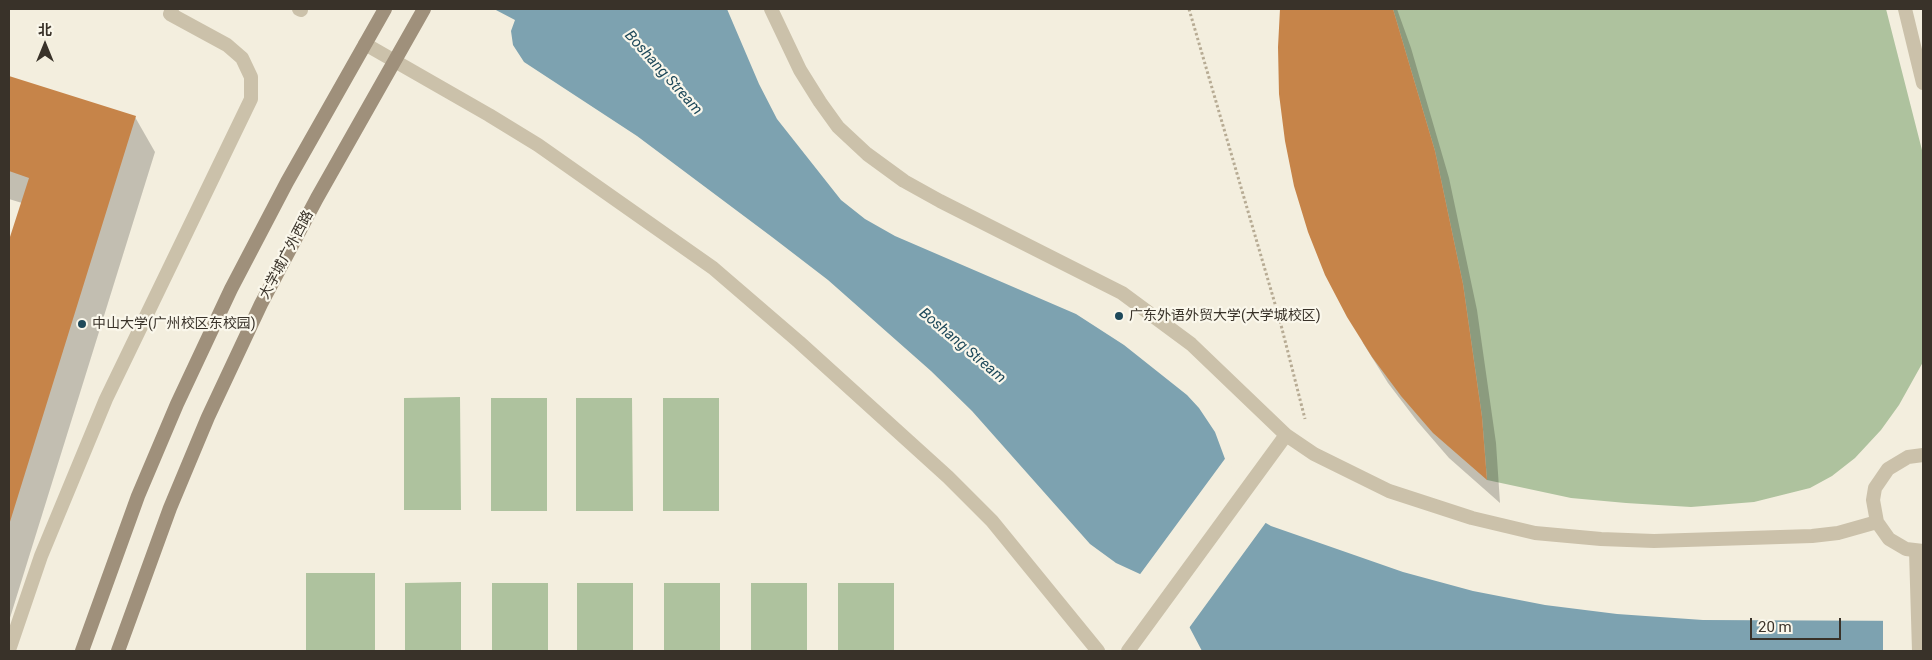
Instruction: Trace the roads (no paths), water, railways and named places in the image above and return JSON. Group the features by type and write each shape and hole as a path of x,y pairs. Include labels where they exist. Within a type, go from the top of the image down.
{"main road":[{"path":"82,651 138,496 177,404 235,281 292,173 385,9"},
{"name":"大学城广外西路","path":"118,651 170,508 208,417 266,296 317,198 424,9"}],"lane":[{"path":"9,650 40,556 106,399 250,102 251,77 242,58 227,45 170,14 172,9"},
{"path":"771,9 800,70 820,102 838,126 867,154 904,181 940,201 1122,293 1191,344 1286,435 1314,454 1389,492 1472,518 1535,533 1654,541 1812,536 1838,533 1877,522"},
{"path":"1905,9 1923,83"},
{"path":"365,44 538,145 713,268 800,342 948,477 992,521 1098,651"},
{"path":"1128,651 1286,435"},
{"path":"1919,651 1920,551 1897,545 1882,531 1877,522 1873,500 1881,478 1897,462 1908,457 1923,455"}],"water":[{"name":"Boshang Stream","path":"494,9 727,9 759,84 777,119 841,200 865,219 895,236 1076,314 1124,345 1187,395 1199,408 1215,432 1241,502 1259,519 1271,526 1403,572 1473,591 1545,605 1617,614 1703,620 1923,621 1923,651 1202,651 1173,596 1153,580 1116,563 1090,544 972,411 931,371 828,280 772,237 637,136 524,62 513,45 511,31 515,20"}],"place":[{"name":"广东外语外贸大学(大学城校区)","path":"1119,316"},
{"name":"中山大学(广州校区东校园)","path":"82,324"}]}
